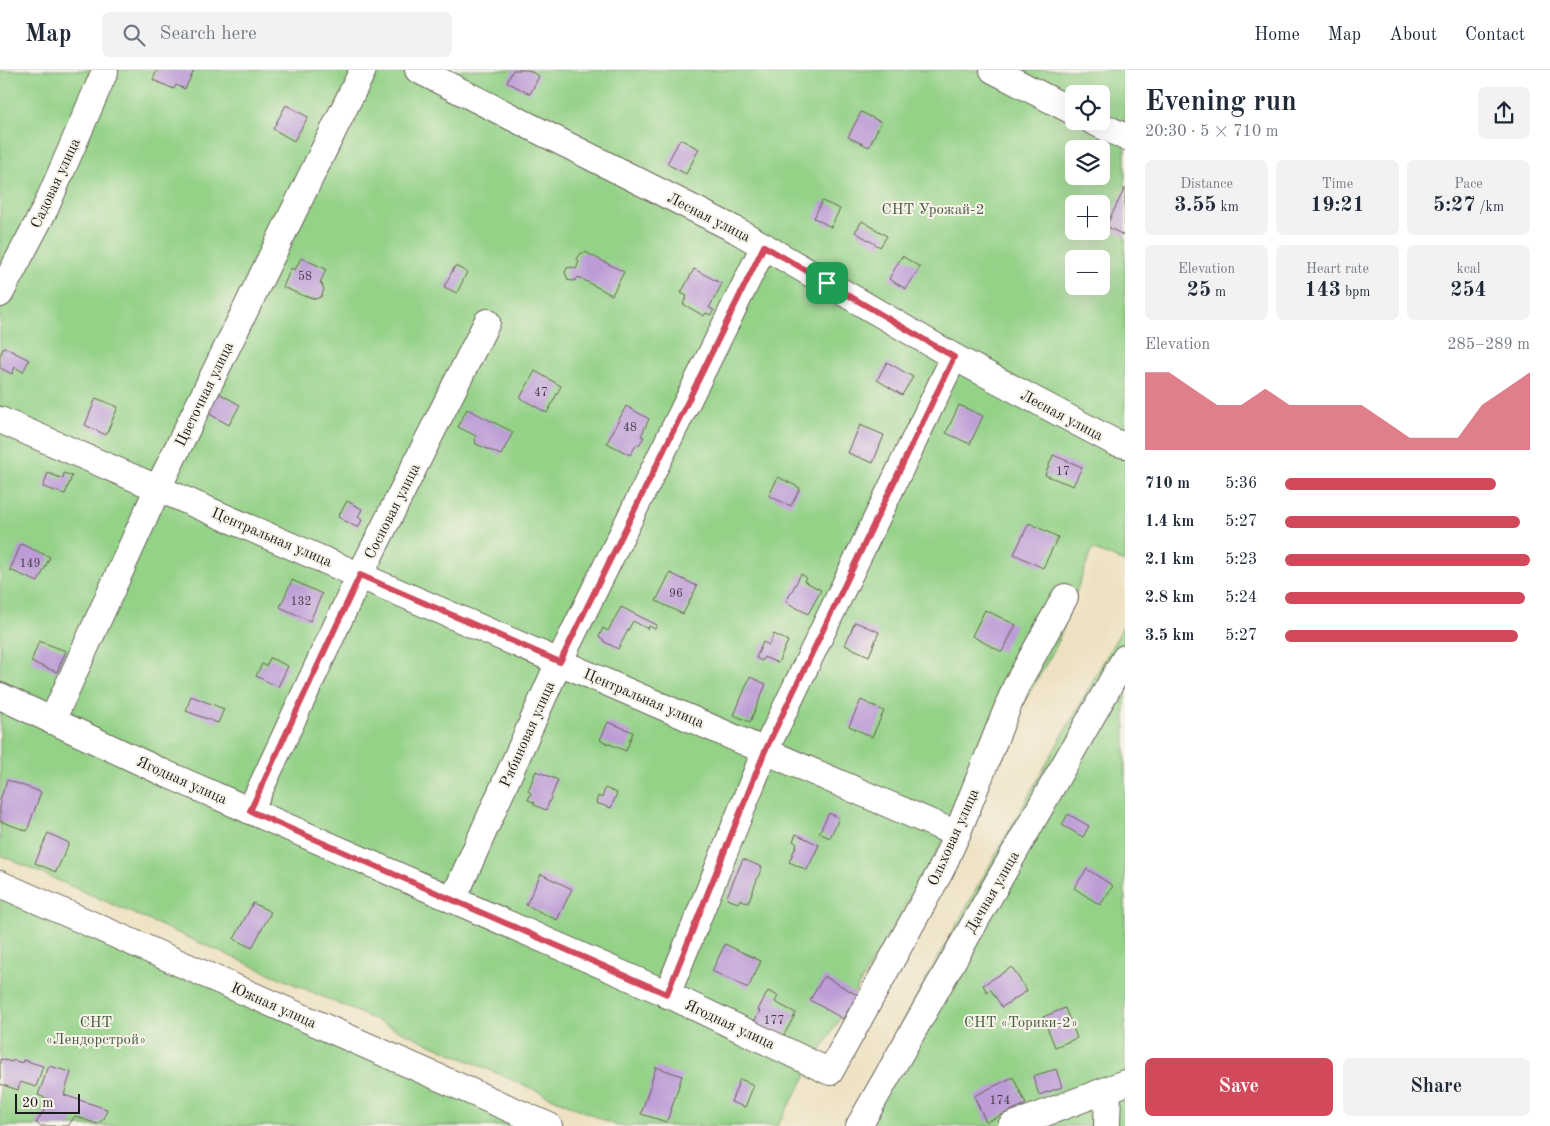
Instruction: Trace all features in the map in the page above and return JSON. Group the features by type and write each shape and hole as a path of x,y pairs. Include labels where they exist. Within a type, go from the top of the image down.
{"street":[{"name":"Цветочная улица","path":"52,721 158,488 363,70"},
{"name":"Лесная улица","path":"418,70 736,230 954,357 1114,442 1125,445"},
{"path":"993,70 1065,107"},
{"name":"Садовая улица","path":"0,294 45,209 105,71"},
{"path":"1110,130 1125,137"},
{"name":"Рябиновая улица","path":"453,900 560,662 764,246"},
{"name":"Сосновая улица","path":"250,811 360,575 487,322"},
{"path":"667,994 765,751 954,357"},
{"name":"Центральная улица","path":"0,420 957,834"},
{"name":"Ольховая улица","path":"830,1072 940,870 957,834 1016,686 1065,597"},
{"name":"Дачная улица","path":"859,1126 1125,658"},
{"name":"Ягодная улица","path":"0,696 162,772 667,994 830,1072"},
{"name":"Южная улица","path":"0,884 549,1126"},
{"path":"1011,1126 1117,1087"},
{"path":"1107,1126 1117,1087"}],"green space":[{"name":"СНТ Урожай-2","path":"0,70 1125,70 1125,562 1092,549 1056,647 777,1126 617,1126 0,855"},
{"name":"СНТ «Торики-2»","path":"1125,623 1125,1126 844,1126"},
{"name":"СНТ «Лендорстрой»","path":"0,884 549,1126 0,1126"}],"building":[{"path":"157,70 194,70 185,89 176,85 174,89 153,80"},
{"path":"513,70 528,70 539,76 530,94 507,82"},
{"path":"286,105 308,117 294,141 273,129"},
{"path":"861,112 881,122 869,147 848,137"},
{"path":"680,139 699,149 686,174 667,164"},
{"path":"1125,188 1125,236 1110,228 1110,218"},
{"path":"822,201 840,209 831,227 814,218"},
{"path":"862,221 887,236 880,247 855,232"},
{"path":"585,252 624,272 612,295 578,277 576,280 568,280 565,272 567,268 572,267 576,269 579,262 577,259 580,254"},
{"path":"902,256 920,267 906,289 889,279"},
{"path":"301,258 326,269 320,283 324,290 321,297 315,299 306,297 283,287 291,268 295,270"},
{"path":"455,266 467,272 457,293 444,287"},
{"path":"694,269 722,284 709,308 714,310 711,315 706,313 704,316 683,304 687,296 681,293"},
{"path":"4,347 29,360 23,372 15,367 12,374 0,368 0,355"},
{"path":"887,362 913,377 902,395 877,380"},
{"path":"535,371 561,386 547,413 520,398"},
{"path":"217,392 240,405 229,425 206,412"},
{"path":"96,398 118,407 106,435 85,425"},
{"path":"959,405 983,416 970,444 946,433"},
{"path":"626,406 649,419 641,436 644,437 630,455 607,443"},
{"path":"467,409 513,432 501,455 476,444 476,436 458,427"},
{"path":"860,425 884,435 873,463 848,453"},
{"path":"1053,455 1082,467 1073,486 1045,475"},
{"path":"48,473 63,479 64,473 72,476 65,494 43,487"},
{"path":"778,477 800,488 791,506 769,496"},
{"path":"347,501 362,509 358,517 362,520 358,528 338,517"},
{"path":"1029,523 1058,537 1043,568 1014,554"},
{"path":"21,544 50,557 38,582 10,570"},
{"path":"670,573 697,586 683,614 656,601"},
{"path":"801,574 806,577 804,581 821,590 808,614 786,602"},
{"path":"292,580 322,594 310,621 280,607"},
{"path":"621,607 657,625 655,629 649,626 648,629 633,621 618,649 599,637 603,628 608,631"},
{"path":"985,610 1016,625 1002,652 972,636"},
{"path":"855,622 879,632 869,656 845,645"},
{"path":"774,634 788,641 778,663 764,657 762,661 756,658 763,642 769,645"},
{"path":"39,641 66,651 57,672 31,662"},
{"path":"270,658 288,666 278,687 256,676 262,664 266,666"},
{"path":"750,677 766,684 750,722 734,715"},
{"path":"191,696 224,709 218,723 186,711"},
{"path":"861,700 884,711 872,737 849,726"},
{"path":"608,722 633,732 626,751 600,740"},
{"path":"536,771 558,780 546,810 528,800 531,793 528,791"},
{"path":"7,780 41,792 27,831 0,821 0,800"},
{"path":"605,788 617,793 611,808 596,803 598,796 602,798"},
{"path":"829,813 839,818 830,838 819,833"},
{"path":"1068,814 1089,826 1083,837 1062,825"},
{"path":"48,833 69,843 56,872 35,863"},
{"path":"796,834 819,845 807,870 789,862 797,844 793,841"},
{"path":"743,859 762,867 748,903 740,899 738,903 727,899"},
{"path":"1087,869 1113,886 1100,905 1074,888"},
{"path":"541,874 572,889 557,920 526,905"},
{"path":"253,903 271,912 252,948 234,939"},
{"path":"725,944 761,961 748,988 712,971"},
{"path":"1012,967 1027,991 1002,1007 991,990 987,992 983,985"},
{"path":"824,976 857,995 843,1019 810,1000"},
{"path":"768,991 778,996 775,1002 796,1013 780,1042 751,1027"},
{"path":"1065,1008 1077,1038 1055,1047 1043,1017"},
{"path":"0,1059 22,1063 23,1060 43,1066 36,1087 20,1082 18,1090 0,1084"},
{"path":"49,1066 71,1072 64,1095 107,1109 104,1119 97,1124 75,1116 68,1126 40,1126 36,1123 51,1100 38,1095"},
{"path":"656,1067 682,1076 667,1122 641,1114"},
{"path":"1056,1069 1062,1087 1039,1095 1033,1076"},
{"path":"1013,1077 1026,1104 986,1122 974,1096"},
{"path":"740,1079 754,1085 745,1107 731,1102"}],"route":[{"path":"764,246 827,283 954,357 765,751 667,994 250,811 360,575 560,662 764,246"}]}
